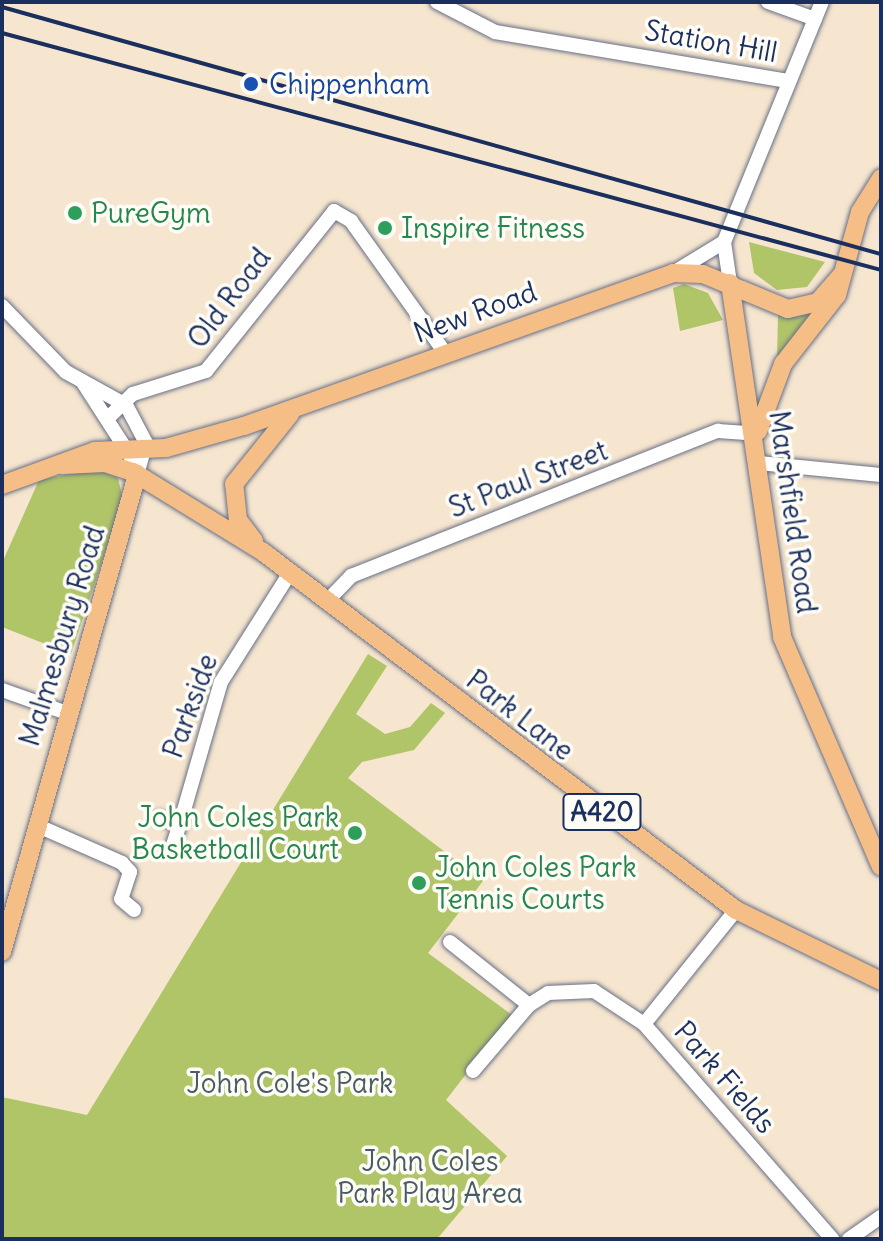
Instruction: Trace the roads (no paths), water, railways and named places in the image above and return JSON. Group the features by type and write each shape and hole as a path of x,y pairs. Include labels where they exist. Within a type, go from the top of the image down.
{"main road":[{"path":"757,434 778,372 831,307 860,212 881,178"},
{"name":"New Road","path":"62,465 127,448 146,449 299,408 673,273 732,292"},
{"name":"A420","path":"732,292 795,309 821,299 841,276"},
{"name":"Marshfield Road","path":"732,292 757,434 758,463 782,637 881,867"},
{"name":"New Road","path":"263,552 238,520 234,484 255,448 299,408"},
{"name":"Park Lane","path":"62,465 105,463 137,474 263,552 736,910 881,980"},
{"path":"2,485 62,465"},
{"name":"Malmesbury Road","path":"2,952 67,713 137,474"}],"street":[{"path":"768,2 815,19"},
{"path":"724,242 822,2"},
{"name":"Station Hill","path":"439,3 495,32 788,81"},
{"name":"Old Road","path":"110,416 124,402 206,371 334,211 351,221 445,353"},
{"name":"New Road","path":"673,273 724,242"},
{"name":"Marshfield Road","path":"724,242 732,292"},
{"path":"2,306 81,381 110,416 137,474"},
{"path":"81,381 124,402 146,449 137,474"},
{"name":"St Paul Street","path":"327,601 351,576 718,431 757,434"},
{"path":"758,463 881,475"},
{"name":"Parkside","path":"173,845 221,682 290,573"},
{"path":"2,690 67,713"},
{"path":"159,818 180,824"},
{"path":"36,825 122,863 130,872 121,899 134,910"},
{"name":"Park Fields","path":"736,910 644,1024 832,1239"},
{"path":"450,942 529,1005"},
{"path":"473,1071 529,1005 548,993 586,990 616,1000 644,1024"},
{"path":"849,1239 881,1217"}],"railway":[{"path":"2,7 881,254"},
{"path":"2,33 881,270"}],"place":[{"name":"Chippenham","path":"251,84"},
{"name":"PureGym","path":"75,213"},
{"name":"Inspire Fitness","path":"385,228"},
{"name":"John Coles Park Basketball Court","path":"355,833"},
{"name":"John Coles Park Tennis Courts","path":"419,883"}],"park label":[{"name":"John Cole's Park","path":"290,1083"},
{"name":"John Coles Park Play Area","path":"430,1177"}]}
